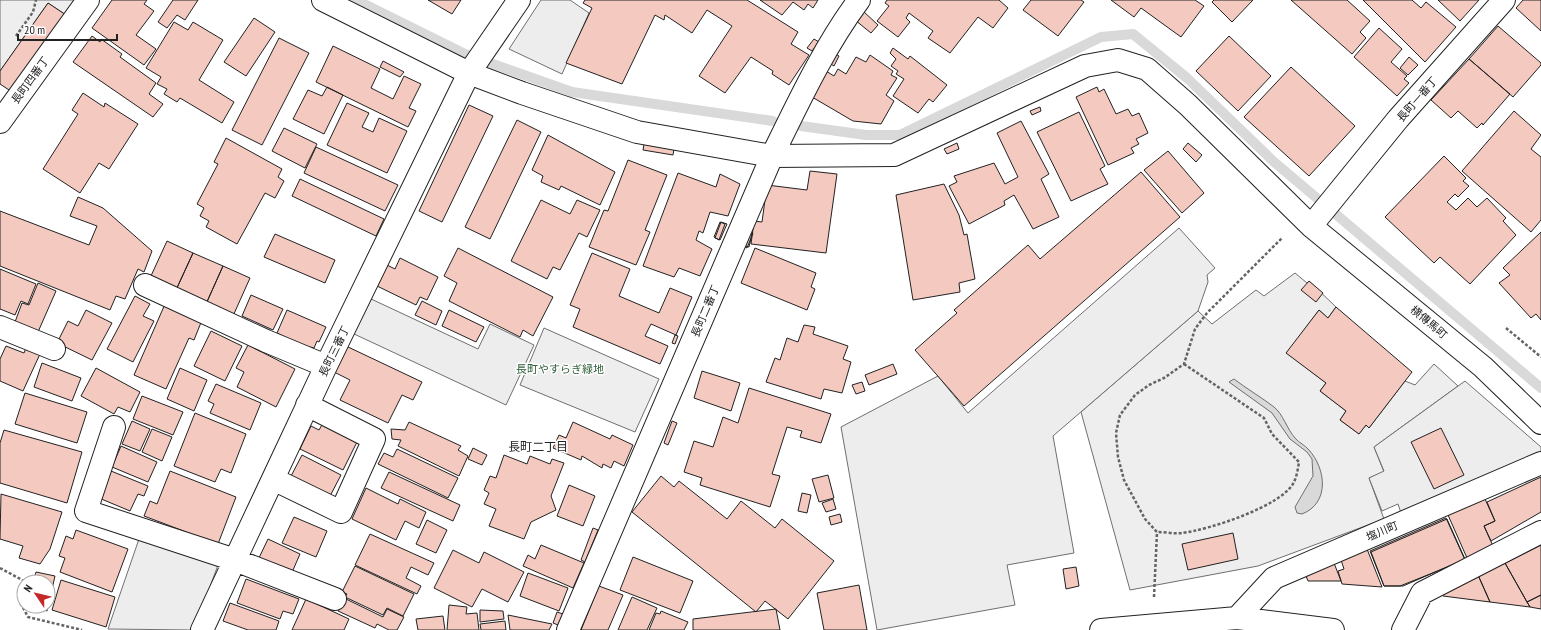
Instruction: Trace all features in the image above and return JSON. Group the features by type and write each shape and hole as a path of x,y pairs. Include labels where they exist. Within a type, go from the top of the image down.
{"street":[{"name":"長町四番丁","path":"0,122 88,0"},
{"name":"横傳馬町","path":"323,0 469,73 522,93 637,132 772,156 894,155 1085,66 1118,60 1147,68 1310,220 1483,367 1541,423"},
{"name":"長町三番丁","path":"202,630 326,366 469,73 519,0"},
{"name":"長町二番丁","path":"568,630 772,156 802,96 849,14 859,0"},
{"name":"長町一番丁","path":"1310,220 1332,200 1398,119 1504,0"},
{"path":"145,285 266,341 326,366"},
{"path":"0,327 54,349"},
{"path":"273,479 341,512 374,439 308,405"},
{"path":"114,427 86,511 235,560 335,600"},
{"name":"塩川町","path":"1237,618 1274,578 1541,463"},
{"path":"1403,630 1422,594 1541,532"},
{"path":"1108,629 1237,618 1333,630"}],"path":[{"path":"16,36 33,12 36,0"},
{"path":"1184,364 1264,418 1272,434 1300,462 1294,483 1279,498 1259,510 1213,526 1182,533 1157,532 1145,519 1124,480 1118,457 1116,433 1120,415 1135,395 1184,364 1195,329 1207,313 1310,220"},
{"path":"1506,328 1541,357"},
{"path":"1153,625 1157,532"},
{"path":"0,568 24,582 20,602 28,617 82,630"}],"green space":[{"path":"0,0 77,0 66,15 48,3 0,71"},
{"path":"1295,273 1307,283 1309,281 1336,307 1328,318 1319,310 1287,353 1326,383 1320,391 1346,411 1340,420 1359,434 1366,425 1369,428 1405,381 1415,385 1434,364 1458,386 1374,447 1384,472 1369,478 1384,519 1258,566 1130,590 1081,412 1198,311 1212,324 1256,290 1264,296"},
{"name":"長町やすらぎ緑地","path":"544,328 659,379 635,432 520,385"}],"shaded area":[{"path":"541,0 570,0 589,13 562,74 509,49"},
{"path":"1179,228 1215,268 1207,275 1208,282 1198,311 1053,436 1074,553 1007,565 1015,605 877,630 841,427 938,376 968,413"},
{"path":"369,298 478,349 490,324 534,345 506,405 352,333"},
{"path":"1234,379 1277,410 1295,438 1307,448 1315,458 1322,476 1321,494 1311,509 1302,514 1297,513 1295,507 1313,476 1312,459 1307,452 1290,439 1272,413 1229,382"},
{"path":"1465,381 1541,447 1541,455 1401,513 1398,504 1382,511 1369,478 1384,471 1374,447"},
{"path":"140,536 218,565 194,630 108,629"}],"building":[{"path":"112,0 147,0 144,4 154,11 136,35 156,49 144,65 92,28"},
{"path":"173,0 198,0 185,20 177,15 167,28 158,22"},
{"path":"428,0 461,0 452,14"},
{"path":"585,0 747,0 798,32 791,44 809,55 789,85 772,74 773,71 751,57 725,93 699,76 732,26 707,10 692,33 665,15 664,20 655,15 622,84 566,63 592,8 583,3"},
{"path":"760,0 818,0 813,8 808,4 804,10 793,2 782,15"},
{"path":"887,0 999,0 1008,8 993,28 978,17 950,53 928,38 933,31 909,13 906,18 910,22 898,37 877,21 889,6 885,3"},
{"path":"1031,0 1081,0 1084,2 1058,36 1023,10"},
{"path":"1111,0 1195,0 1204,6 1181,37 1141,8 1134,17"},
{"path":"1214,0 1253,0 1232,22 1212,2"},
{"path":"1291,0 1347,0 1370,21 1360,32 1366,38 1352,54"},
{"path":"1363,0 1412,0 1421,8 1426,2 1456,27 1425,62"},
{"path":"1438,0 1479,0 1460,21"},
{"path":"1523,0 1541,0 1541,31 1516,8"},
{"path":"48,3 66,15 12,92 0,84 0,71"},
{"path":"863,11 878,25 871,33 855,20"},
{"path":"254,18 275,32 246,76 224,62"},
{"path":"174,22 188,30 193,22 223,40 199,80 234,102 222,123 180,98 177,102 164,94 167,89 157,84 161,77 146,68"},
{"path":"1498,26 1541,63 1541,65 1513,97 1469,59"},
{"path":"1379,28 1402,49 1391,62 1407,76 1404,79 1409,83 1397,96 1354,57"},
{"path":"92,36 100,42 101,39 122,54 120,57 156,83 149,94 163,104 153,117 73,62"},
{"path":"1229,36 1271,76 1238,111 1196,71"},
{"path":"279,38 309,53 262,145 232,130"},
{"path":"814,39 819,42 812,51 807,48"},
{"path":"333,46 380,69 371,88 393,99 404,76 421,84 409,108 416,111 408,127 316,82"},
{"path":"893,48 908,59 910,56 947,85 933,102 929,99 918,113 893,96 904,79 896,74 898,71 891,66 896,59 890,53"},
{"path":"834,53 839,56 834,66 829,63"},
{"path":"870,55 893,71 891,75 897,78 886,95 894,101 881,124 853,121 812,97 826,71 834,76 838,69 846,74 856,57 866,62"},
{"path":"1409,57 1418,65 1408,75 1400,68"},
{"path":"1469,59 1510,94 1483,125 1482,123 1477,128 1458,111 1451,118 1431,100"},
{"path":"383,61 404,72 400,77 380,67"},
{"path":"1291,67 1355,126 1309,176 1244,117"},
{"path":"327,87 343,95 324,134 293,119 308,90 322,96"},
{"path":"1097,87 1099,92 1104,89 1116,114 1128,109 1132,116 1139,113 1148,133 1136,139 1139,144 1131,148 1134,153 1108,165 1076,97"},
{"path":"83,93 104,107 105,103 138,124 109,169 99,163 80,193 43,169 78,114 72,110"},
{"path":"347,103 369,113 362,127 373,132 379,118 407,131 387,173 327,145"},
{"path":"469,105 493,116 442,222 419,211"},
{"path":"1040,107 1041,111 1032,115 1030,111"},
{"path":"1514,111 1541,135 1531,149 1541,157 1541,220 1531,232 1462,171"},
{"path":"1079,112 1105,166 1100,169 1108,184 1071,201 1037,132"},
{"path":"517,120 541,132 490,239 465,227"},
{"path":"1021,121 1049,174 1041,179 1059,217 1033,229 1014,195 1004,201 1005,205 969,224 949,186 957,182 954,176 994,163 1005,184 1018,177 997,133"},
{"path":"284,128 317,144 305,168 272,151"},
{"path":"548,135 615,172 600,205 561,186 559,190 541,182 543,176 532,170"},
{"path":"226,138 282,169 278,177 284,181 275,198 265,193 237,244 206,227 209,221 200,216 204,208 197,204 218,164 214,162"},
{"path":"957,143 959,149 947,154 944,149"},
{"path":"1188,143 1202,155 1196,162 1183,149"},
{"path":"644,144 674,149 673,155 643,150"},
{"path":"316,147 398,185 385,211 304,173"},
{"path":"1168,151 1204,193 1182,213 1144,170"},
{"path":"1444,156 1466,178 1463,181 1469,186 1458,197 1455,194 1447,202 1456,210 1468,198 1477,207 1487,198 1506,218 1503,221 1516,235 1470,284 1440,257 1434,263 1385,217"},
{"path":"628,160 667,175 645,230 650,232 636,265 589,247 604,210 608,211"},
{"path":"810,171 837,174 826,253 751,244 754,221 762,222 767,185 807,190"},
{"path":"1141,172 1180,217 964,406 915,350 957,313 954,310 1028,245 1040,259"},
{"path":"678,173 716,187 720,174 740,184 728,216 710,212 703,233 699,231 696,240 712,249 700,276 679,268 674,277 643,266"},
{"path":"300,179 384,219 376,236 292,196"},
{"path":"944,184 959,215 964,235 967,234 975,279 959,283 960,292 913,300 896,195"},
{"path":"78,197 103,208 152,251 144,272 138,269 125,299 116,296 110,310 0,266 0,211 89,245 97,226 70,216"},
{"path":"541,200 570,214 577,200 600,210 587,237 579,233 560,270 553,267 547,279 511,261"},
{"path":"720,222 725,224 719,240 714,237"},
{"path":"721,222 727,224 720,240 715,238"},
{"path":"746,230 752,234 749,247 741,245"},
{"path":"746,230 753,233 747,248 741,245"},
{"path":"1541,232 1541,320 1536,314 1531,318 1499,283 1510,275 1503,268"},
{"path":"275,234 335,260 325,283 264,257"},
{"path":"167,241 193,253 176,290 150,278"},
{"path":"458,248 553,297 533,336 523,330 520,337 449,301 457,283 444,276"},
{"path":"755,248 816,273 811,287 815,289 807,310 741,283"},
{"path":"193,253 223,266 206,304 176,290"},
{"path":"592,253 630,269 619,296 659,313 670,288 692,297 676,335 651,324 645,336 668,346 660,364 573,327 580,309 570,305"},
{"path":"400,258 438,277 427,300 420,297 416,305 375,285 385,264 395,269"},
{"path":"223,266 250,278 233,316 206,304"},
{"path":"0,269 36,284 28,304 21,301 15,315 0,309"},
{"path":"1309,281 1323,293 1316,302 1301,290"},
{"path":"38,283 56,291 38,332 15,322 22,303 29,305"},
{"path":"251,295 283,309 273,330 242,316"},
{"path":"135,296 150,304 143,316 154,321 133,362 107,349"},
{"path":"422,301 442,311 436,325 415,315"},
{"path":"165,304 202,320 194,340 189,338 166,389 134,375"},
{"path":"1336,307 1412,372 1369,428 1366,425 1359,434 1340,420 1346,411 1320,391 1326,383 1286,353 1319,310 1328,318"},
{"path":"86,310 112,323 92,360 57,343 68,321 78,326"},
{"path":"287,310 326,327 319,342 317,341 314,348 310,347 308,350 286,341 287,338 277,333"},
{"path":"449,310 484,327 476,342 442,326"},
{"path":"804,325 815,327 813,334 848,346 843,359 851,362 842,393 824,389 821,399 766,382 775,358 780,360 787,338 798,342"},
{"path":"211,331 242,346 225,381 194,366"},
{"path":"675,335 678,336 675,344 672,343"},
{"path":"248,345 295,369 276,407 237,387 244,372 236,368"},
{"path":"6,346 24,353 26,348 40,354 23,391 0,381 0,359"},
{"path":"346,346 422,382 413,400 402,395 388,423 340,400 350,380 334,372"},
{"path":"42,363 81,378 72,401 34,387"},
{"path":"893,364 897,374 869,385 865,375"},
{"path":"96,368 140,392 130,412 118,407 114,414 81,396"},
{"path":"180,368 207,380 194,411 167,399"},
{"path":"702,371 740,383 731,411 694,398"},
{"path":"862,382 865,391 856,394 852,385"},
{"path":"216,384 261,403 250,430 210,413 214,404 208,401"},
{"path":"749,388 831,414 821,443 800,437 802,431 787,427 772,474 780,476 770,507 700,485 702,478 684,472 694,441 713,447 723,417 738,423"},
{"path":"25,393 87,412 77,443 15,424"},
{"path":"142,396 183,412 173,435 133,419"},
{"path":"195,413 246,434 231,473 221,469 215,482 174,466"},
{"path":"132,421 150,429 140,451 122,444"},
{"path":"672,421 677,423 668,445 664,443"},
{"path":"409,422 461,446 458,450 468,456 459,476 398,446 401,440 392,439 391,429 405,430"},
{"path":"573,422 610,439 612,435 633,445 624,466 614,461 611,468 603,464 602,468 582,456 581,460 553,448 559,435 566,438"},
{"path":"323,423 358,440 343,470 300,449 311,426 319,430"},
{"path":"1441,428 1464,475 1434,489 1411,442"},
{"path":"152,429 172,437 162,461 142,452"},
{"path":"4,430 82,452 67,503 0,483 0,443"},
{"path":"121,446 157,462 148,482 112,467"},
{"path":"473,448 487,455 482,465 468,459"},
{"path":"397,449 458,478 448,498 378,464 384,453 393,457"},
{"path":"302,455 341,475 329,498 290,478"},
{"path":"504,455 527,464 530,456 550,464 552,459 564,463 551,496 556,510 531,522 524,539 489,526 496,509 484,504 489,493 484,490 490,476 496,478"},
{"path":"111,471 148,486 144,496 138,494 130,511 99,498"},
{"path":"170,471 236,497 218,544 144,516 150,501 157,504"},
{"path":"389,472 460,505 453,521 381,488"},
{"path":"828,475 834,498 819,502 812,479"},
{"path":"661,476 674,487 679,481 727,519 741,501 775,528 782,519 834,561 788,619 765,601 756,612 632,512"},
{"path":"1541,477 1541,512 1491,541 1484,526 1495,521 1487,502"},
{"path":"569,485 595,496 583,526 557,516"},
{"path":"366,488 398,504 400,499 426,512 419,528 405,521 396,540 352,519"},
{"path":"802,493 811,495 807,513 798,511"},
{"path":"1,494 62,512 50,549 40,564 19,558 23,546 0,539"},
{"path":"833,499 836,509 826,512 822,503"},
{"path":"1485,499 1495,521 1484,526 1493,546 1467,558 1448,515"},
{"path":"840,514 842,522 831,525 829,517"},
{"path":"294,517 327,531 316,557 282,543"},
{"path":"1446,518 1465,560 1400,586 1384,586 1370,551"},
{"path":"1447,519 1465,559 1403,586 1384,586 1371,552"},
{"path":"427,520 447,530 436,553 416,544"},
{"path":"593,528 598,530 585,562 581,560"},
{"path":"76,530 128,549 112,592 60,572 65,558 59,556 66,536 73,539"},
{"path":"1233,533 1238,559 1188,570 1182,544"},
{"path":"370,534 434,563 428,575 411,567 406,578 421,586 417,594 355,565"},
{"path":"268,539 300,554 290,577 257,562"},
{"path":"541,545 584,563 573,588 523,566 528,555 535,559"},
{"path":"1541,545 1541,595 1527,602 1505,563"},
{"path":"1367,549 1382,587 1342,584 1338,571 1344,569 1341,560"},
{"path":"453,550 479,563 484,552 524,572 508,602 482,589 472,607 434,588"},
{"path":"633,557 693,581 680,613 620,590"},
{"path":"1334,563 1341,581 1308,581 1306,576"},
{"path":"1505,563 1530,607 1490,602 1478,575"},
{"path":"355,566 414,594 403,616 387,608 383,615 345,597 347,594 342,592"},
{"path":"1076,567 1079,586 1066,589 1063,569"},
{"path":"36,572 46,574 35,574"},
{"path":"528,573 568,588 559,611 520,596"},
{"path":"1478,575 1490,602 1443,596 1442,593"},
{"path":"246,579 299,599 293,614 283,611 280,619 237,603"},
{"path":"61,580 115,597 106,627 56,611 56,597"},
{"path":"859,585 867,630 824,630 817,593"},
{"path":"599,586 623,595 608,630 581,630"},
{"path":"1541,595 1541,609 1530,607 1527,602"},
{"path":"632,597 657,608 647,630 618,630"},
{"path":"344,598 383,617 387,609 404,617 397,630 389,630 377,624 375,628 338,611"},
{"path":"306,599 349,619 344,630 292,630"},
{"path":"230,603 279,621 276,630 248,630 223,621"},
{"path":"449,605 467,607 466,614 477,613 479,630 447,630"},
{"path":"776,609 780,630 693,630 693,619"},
{"path":"480,610 503,611 504,619 480,622"},
{"path":"661,611 688,622 684,630 649,630 656,613 660,614"},
{"path":"557,612 563,614 558,625 553,623"},
{"path":"508,615 552,624 549,630 510,630"},
{"path":"443,616 445,630 418,630 416,619"},
{"path":"505,621 506,630 481,630 480,624"}],"waterway":[{"path":"356,0 465,54 572,92 773,121"},
{"path":"801,126 866,135 900,135 1101,37 1133,34 1187,78 1273,161 1541,388"}],"district":[{"name":"長町二丁目","path":"538,446"}]}
